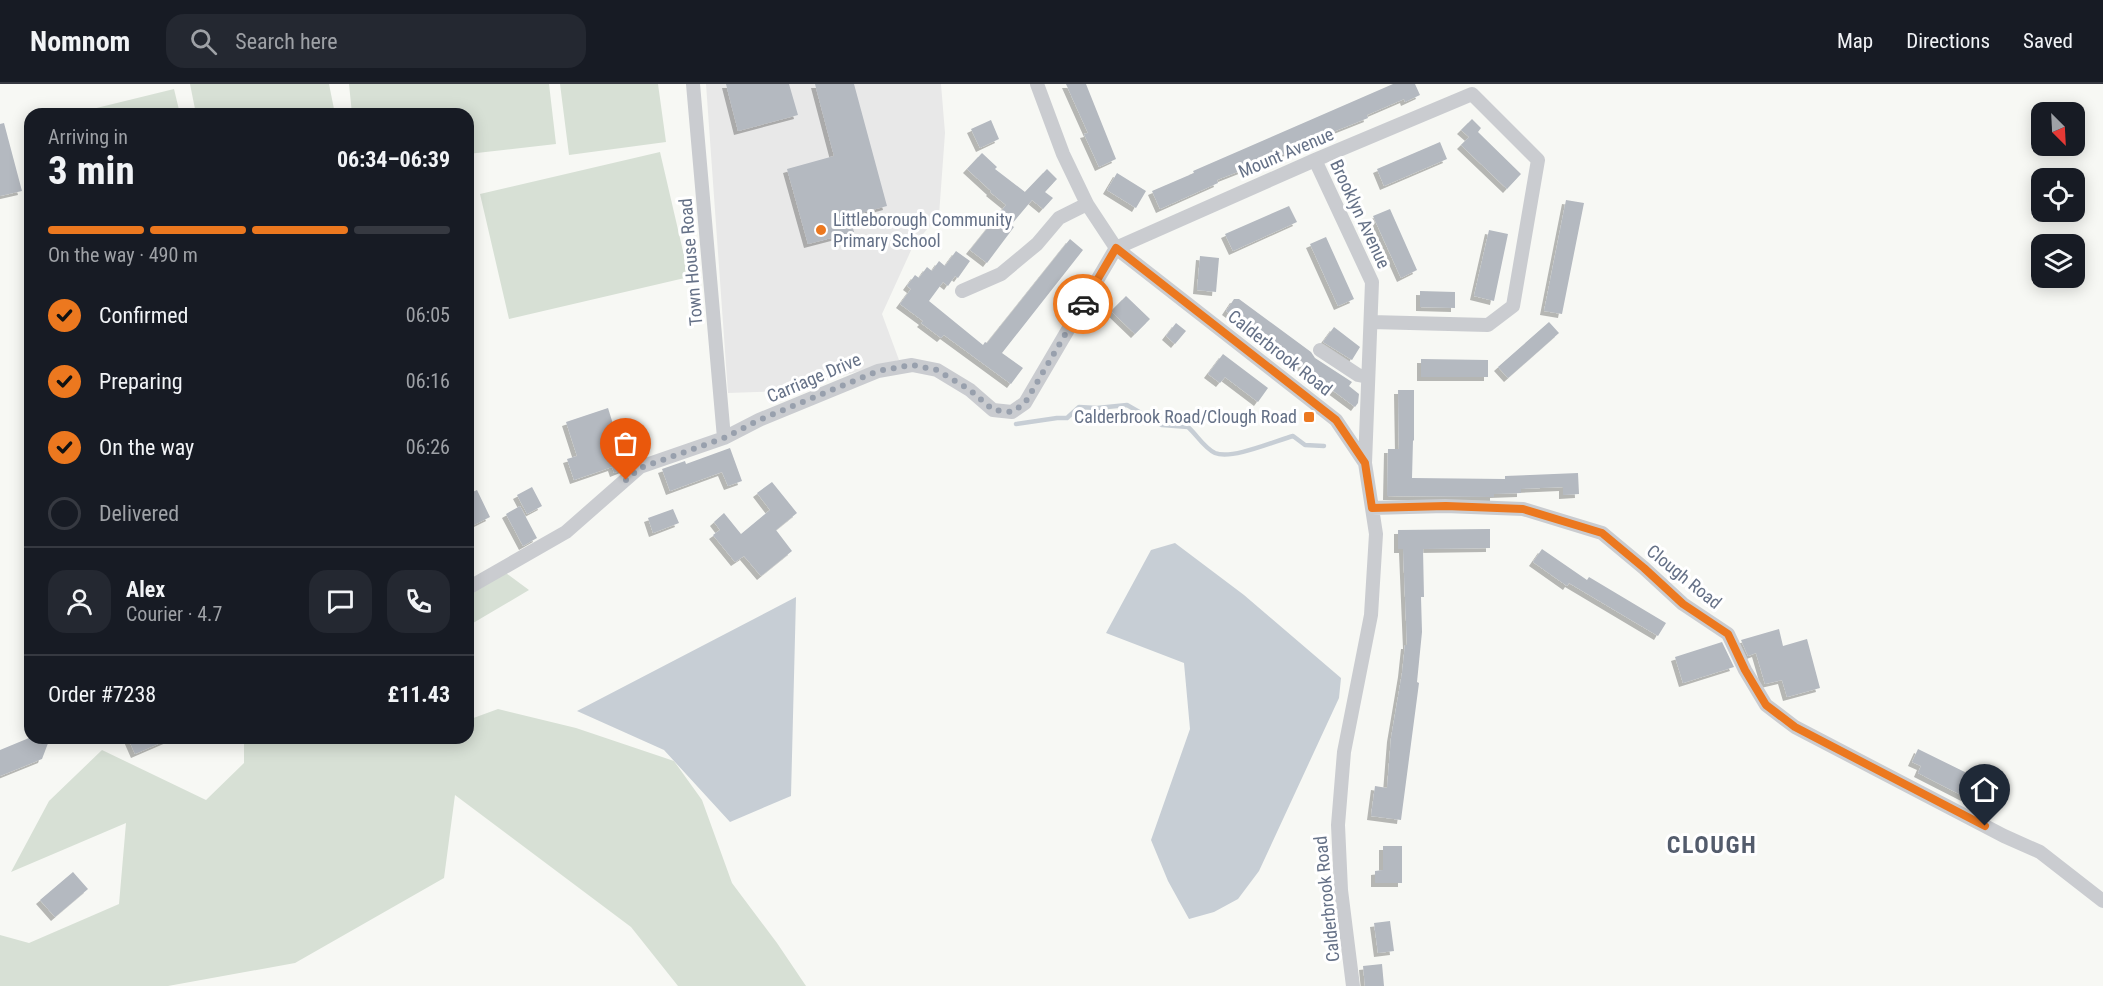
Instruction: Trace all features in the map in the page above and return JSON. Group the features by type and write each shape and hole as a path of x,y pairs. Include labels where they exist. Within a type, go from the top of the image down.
{"street":[{"name":"Town House Road","path":"693,84 724,438"},
{"name":"Calderbrook Road","path":"1037,84 1064,154 1088,204 1116,248 1336,420 1365,463 1376,534 1371,615 1344,752 1338,825 1341,890 1353,986"},
{"path":"1371,322 1488,325 1514,306 1538,160 1472,89"},
{"name":"Mount Avenue","path":"1116,248 1472,89"},
{"name":"Brooklyn Avenue","path":"1315,160 1372,282 1365,463"},
{"path":"962,291 1001,274 1037,244 1059,218 1088,204"},
{"name":"Carriage Drive","path":"474,585 566,532 640,468 724,438 759,420 878,371 912,365 937,370 970,390 993,410 1012,412 1025,403 1116,248"},
{"path":"1320,350 1358,375 1368,377"},
{"name":"Clough Road","path":"1372,508 1446,506 1523,509 1602,533 1683,604 1728,634 1745,670 1766,705 1795,727 2004,836 2040,852 2103,901"}],"shaded area":[{"path":"190,84 329,84 334,108 195,108"},
{"path":"349,84 549,84 556,144 474,153 474,108 351,108"},
{"path":"560,84 658,84 666,142 569,155"},
{"name":"Littleborough Community Primary School","path":"706,84 941,84 945,133 939,215 913,246 882,314 899,360 788,391 728,393"},
{"path":"174,89 179,108 96,108"},
{"path":"660,152 689,277 509,319 480,194"},
{"path":"1175,543 1244,595 1341,678 1339,698 1259,871 1238,899 1214,912 1189,919 1168,881 1151,840 1190,729 1184,663 1106,633 1151,550"},
{"path":"499,568 529,590 474,622 474,579"},
{"path":"796,597 791,796 730,822 664,750 577,711"},
{"path":"498,709 576,728 674,761 702,800 732,883 806,986 678,986 631,927 455,795 444,878 295,963 168,986 0,986 0,935 29,943 119,904 126,823 11,872 49,801 102,750 206,800 244,763 244,744 474,744 474,718"}],"building":[{"path":"726,84 789,84 798,115 738,131"},
{"path":"815,84 854,84 887,206 850,216 854,232 808,244 787,169 834,156"},
{"path":"1066,84 1086,84 1116,159 1099,167 1084,134 1088,133"},
{"path":"1393,84 1415,84 1420,95 1405,102 1404,99 1367,115 1368,118 1217,180 1218,183 1160,209 1152,191"},
{"path":"1472,119 1481,128 1478,132 1521,174 1507,189 1461,145 1469,137 1461,130"},
{"path":"991,120 999,139 980,148 971,129"},
{"path":"4,123 22,191 0,196 0,124"},
{"path":"1440,142 1447,159 1384,186 1377,169"},
{"path":"982,153 997,167 995,169 1025,192 1047,169 1057,179 1045,192 1053,198 1043,209 1032,200 1011,225 1014,227 987,263 970,250 1006,205 967,169"},
{"path":"1117,173 1146,191 1136,208 1107,190"},
{"path":"1566,200 1584,203 1562,314 1544,311"},
{"path":"1289,206 1297,222 1233,251 1225,234"},
{"path":"1390,209 1417,270 1401,278 1373,216"},
{"path":"1489,230 1508,234 1494,301 1474,296"},
{"path":"1326,237 1354,299 1338,306 1310,244"},
{"path":"1070,239 1083,250 1002,353 1023,368 1011,384 944,335 941,338 900,304 911,289 907,286 915,275 919,278 927,267 932,271 939,261 945,266 956,251 970,261 958,278 955,276 948,286 943,282 929,301 983,345 987,343"},
{"path":"1200,256 1219,258 1216,292 1197,290"},
{"path":"1420,291 1455,292 1455,308 1420,307"},
{"path":"1126,296 1150,319 1135,334 1111,311"},
{"path":"1234,299 1239,299 1311,352 1315,358 1352,382 1349,386 1359,394 1355,407 1226,311"},
{"path":"1549,322 1559,333 1508,378 1498,367"},
{"path":"1176,323 1186,331 1175,344 1166,336"},
{"path":"1334,327 1360,347 1352,360 1323,342"},
{"path":"1223,354 1268,388 1258,402 1225,377 1220,383 1208,374"},
{"path":"1421,359 1488,360 1488,377 1421,377"},
{"path":"1398,390 1414,390 1412,478 1505,479 1505,476 1578,473 1579,494 1563,495 1563,487 1521,489 1521,493 1494,494 1494,497 1387,496 1388,449 1399,449"},
{"path":"608,408 618,440 627,439 634,460 624,469 614,473 612,467 574,480 567,459 577,456 566,422"},
{"path":"730,448 742,481 728,486 722,472 670,491 662,469 685,461 686,464"},
{"path":"772,482 797,513 776,530 792,551 761,576 744,556 735,562 713,535 720,530 714,522 724,513 741,534 770,510 757,493"},
{"path":"532,487 542,506 527,514 517,495"},
{"path":"477,490 490,517 474,525 474,491"},
{"path":"520,506 537,538 523,546 506,514"},
{"path":"673,509 679,523 653,533 648,518"},
{"path":"1490,529 1490,548 1423,549 1424,597 1421,597 1422,632 1417,682 1419,683 1401,820 1371,816 1375,786 1387,788 1391,738 1405,645 1407,645 1403,549 1398,549 1398,530"},
{"path":"1542,549 1587,580 1589,577 1666,623 1658,636 1569,583 1567,586 1533,562"},
{"path":"1779,629 1783,646 1807,639 1820,688 1787,697 1782,680 1765,684 1756,653 1748,656 1741,640"},
{"path":"1722,642 1734,667 1683,683 1675,657"},
{"path":"24,740 24,744 48,744 42,759 0,776 0,750"},
{"path":"131,744 158,744 135,754"},
{"path":"1918,749 1977,778 1967,798 1918,773 1921,766 1912,762"},
{"path":"1383,846 1402,846 1402,883 1375,883 1375,871 1383,870"},
{"path":"73,872 88,889 55,917 40,900"},
{"path":"1390,921 1394,951 1378,953 1374,923"},
{"path":"1382,964 1384,986 1365,986 1363,966"}],"waterway":[{"path":"1016,424 1067,418 1079,407 1127,405 1162,425 1188,427 1204,445 1215,453 1242,452 1293,436 1305,445 1324,446"}],"way so far":[{"path":"626,480 640,468 724,438 759,420 878,371 912,365 937,370 970,390 993,410 1012,412 1025,403 1083,304"}],"place":[{"name":"Littleborough Community Primary School","path":"821,230"},
{"name":"Calderbrook Road/Clough Road","path":"1309,417"}],"district":[{"name":"CLOUGH","path":"1712,845"}],"route":[{"path":"1083,304 1116,248 1336,420 1365,463 1372,508 1446,506 1523,509 1602,533 1683,604 1728,634 1745,670 1766,705 1795,727 1985,826"}]}
